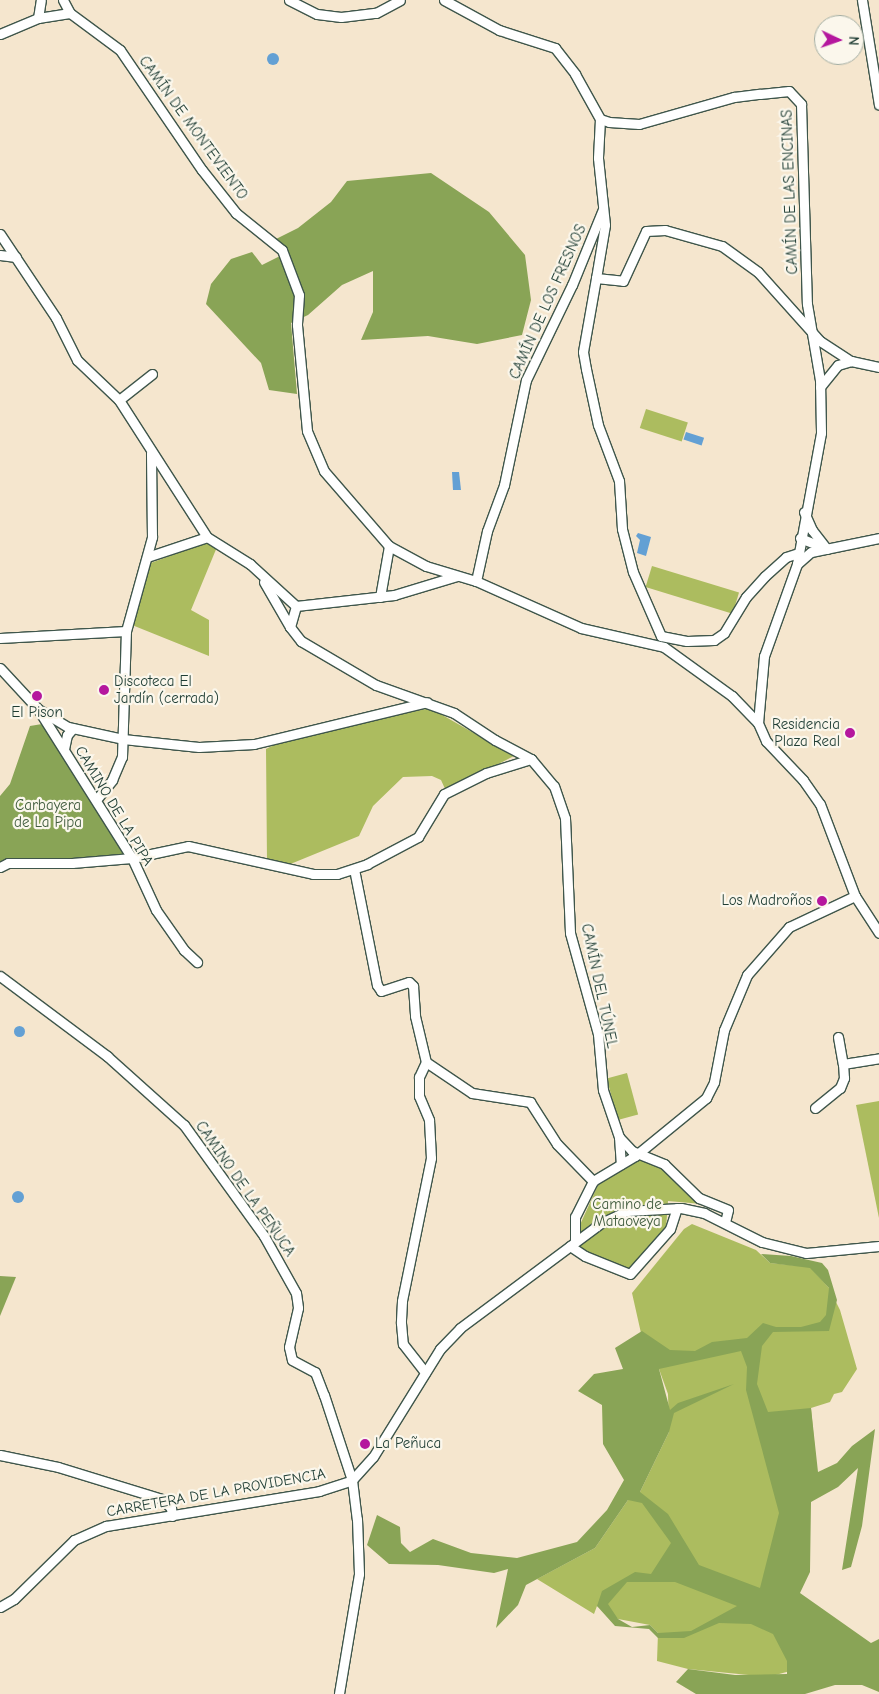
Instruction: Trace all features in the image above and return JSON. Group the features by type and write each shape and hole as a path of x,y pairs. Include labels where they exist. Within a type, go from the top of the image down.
{"street":[{"path":"38,18 40,0"},
{"path":"0,34 38,18 70,13 63,0"},
{"path":"289,0 317,14 341,17 376,13 400,0"},
{"path":"444,0 499,30 555,48 575,74 600,119 598,158 605,225 583,352 598,425 619,481 622,529 633,572 661,636 687,641 714,640 724,634 746,597 786,557 798,553"},
{"path":"862,0 879,105"},
{"name":"CAMÍN DE MONTEVIENTO","path":"70,13 120,50 202,170 236,213 282,250 298,295 297,326 307,431 324,471 389,546 426,566 476,581 580,628 664,647 732,696 758,723 766,741 803,780 820,804 855,896 879,933"},
{"name":"CAMÍN DE LAS ENCINAS","path":"600,119 609,122 639,124 734,97 789,91 797,97 803,117 803,204 809,327 820,387 821,433 804,512 797,564 764,656 758,723"},
{"name":"CAMÍN DE LOS FRESNOS","path":"476,581 487,531 504,485 526,380 572,285 603,209"},
{"path":"596,278 624,280 646,231 665,230 722,246 737,254 809,327 820,341 851,361 878,365"},
{"path":"0,234 56,318 78,360 99,385 119,400 151,453 207,537 230,550 296,606 380,597 457,576"},
{"path":"0,255 16,257"},
{"path":"820,387 838,365 851,361"},
{"path":"119,400 152,374"},
{"path":"96,800 117,770 123,739 126,632 152,537 151,453"},
{"path":"804,512 812,530 828,549"},
{"path":"147,557 207,537"},
{"path":"800,538 828,549"},
{"path":"797,564 811,552 879,538"},
{"path":"380,597 389,546"},
{"name":"CAMÍN DEL TÚNEL","path":"259,574 290,627 302,641 376,685 454,713 495,740 531,759 554,786 565,818 570,933 598,1034 603,1090 619,1137 621,1164"},
{"path":"290,627 296,606"},
{"path":"0,638 126,632"},
{"name":"CAMINO DE LA PIPA","path":"0,668 38,709 132,858 156,910 184,950 198,962"},
{"path":"38,709 73,728 123,739 199,747 254,744 427,702"},
{"path":"64,749 67,735 73,728"},
{"path":"0,867 8,863 72,863 132,858 188,846 312,874 337,874 354,869 418,837 444,794 486,773 531,759"},
{"path":"354,869 377,986 381,991 409,982 412,986 415,1016 426,1062 419,1077 419,1096 429,1120 431,1158 402,1301 401,1323 403,1344 418,1366 425,1372"},
{"path":"676,1208 670,1229 630,1274 585,1256 572,1244 575,1217 592,1181 639,1154 706,1098 714,1082 724,1030 747,975 789,927 855,896"},
{"name":"CAMINO DE LA PEÑUCA","path":"0,976 108,1056 184,1125 264,1236 296,1292 298,1308 289,1347 292,1360 315,1372 352,1480 360,1574 339,1694"},
{"path":"815,1108 840,1088 844,1078 838,1037"},
{"path":"843,1064 879,1058"},
{"path":"426,1062 472,1093 530,1102 557,1144 592,1181"},
{"path":"619,1137 639,1154 664,1164 699,1198 728,1210 725,1222"},
{"name":"CARRETERA DE LA PROVIDENCIA","path":"0,1607 14,1599 74,1540 106,1526 319,1491 352,1480 373,1457 440,1349 460,1328 601,1223 628,1211 676,1208 704,1213 762,1242 806,1253 879,1246"},
{"path":"0,1455 58,1467 162,1499 171,1508 172,1516"}],"green space":[{"path":"431,173 489,212 525,255 531,300 522,335 477,344 428,336 361,340 373,312 373,271 342,285 308,315 291,323 297,394 269,390 261,363 206,304 211,284 231,259 252,252 262,265 280,256 274,240 298,228 331,202 347,181"},
{"path":"646,409 688,423 682,442 640,428"},
{"path":"205,543 217,547 191,610 209,620 209,656 132,625 148,564"},
{"path":"652,566 739,593 733,614 646,587"},
{"path":"430,708 514,756 446,791 441,780 432,776 403,777 373,806 359,836 288,865 267,861 266,749 282,741"},
{"name":"Carbayera de La Pipa","path":"48,723 132,858 0,867 0,796 10,784 30,726"},
{"path":"627,1073 638,1115 618,1120 607,1078"},
{"path":"879,1101 879,1218 856,1105"},
{"name":"Camino de Mataoveya","path":"644,1158 673,1177 702,1204 668,1201 666,1229 630,1269 614,1266 580,1247 579,1227 598,1185 622,1168"},
{"path":"692,1224 756,1250 770,1263 810,1267 829,1288 840,1310 857,1369 842,1392 834,1394 830,1402 811,1408 817,1472 767,1602 805,1667 768,1677 688,1669 657,1661 658,1633 650,1625 618,1619 597,1606 594,1614 537,1579 595,1548 628,1500 640,1492 669,1432 668,1394 659,1369 643,1342 632,1293 684,1229"},
{"path":"761,1254 791,1256 822,1263 828,1270 837,1300 829,1331 773,1332 762,1346 757,1384 768,1412 811,1408 818,1472 837,1463 852,1446 875,1429 862,1526 851,1567 842,1570 858,1468 838,1487 811,1502 810,1572 800,1593 871,1643 879,1639 879,1692 862,1685 835,1685 805,1694 696,1694 676,1682 688,1669 735,1675 787,1674 787,1661 773,1634 751,1624 719,1623 684,1638 658,1638 649,1629 615,1626 597,1606 602,1591 635,1572 651,1574 671,1543 642,1503 628,1500 595,1548 526,1585 518,1605 496,1628 508,1569 494,1573 438,1565 389,1564 367,1545 377,1515 400,1527 401,1543 410,1552 433,1539 471,1553 517,1558 577,1542 607,1510 624,1480 603,1444 602,1405 578,1391 594,1374 623,1369 615,1348 642,1331 670,1350 695,1351 712,1342 747,1338 763,1323 776,1327 801,1327 820,1322 826,1315 829,1288 810,1268 770,1263","holes":["741,1351 747,1367 746,1390 779,1513 760,1588 699,1565 668,1514 640,1492 669,1432 674,1413 734,1384 678,1403 670,1410 659,1369","627,1582 675,1582 737,1606 691,1631 658,1633 650,1625 632,1627 618,1619 608,1604"]},
{"path":"0,1276 16,1277 0,1316"}],"water":[{"path":"273,53 279,59 273,65 267,59"},
{"path":"686,432 704,438 702,445 684,440"},
{"path":"452,472 459,472 461,490 453,490"},
{"path":"638,533 651,537 646,556 637,553 640,540 636,536"},
{"path":"17,1026 21,1026 24,1031 23,1035 17,1036 14,1033 14,1029"},
{"path":"16,1191 20,1191 24,1197 20,1203 16,1203 12,1199 12,1195"}],"place":[{"name":"Discoteca El Jardín (cerrada)","path":"104,690"},
{"name":"El Pison","path":"37,696"},
{"name":"Residencia Plaza Real","path":"850,733"},
{"name":"Los Madroños","path":"822,901"},
{"name":"La Peñuca","path":"365,1444"}]}
